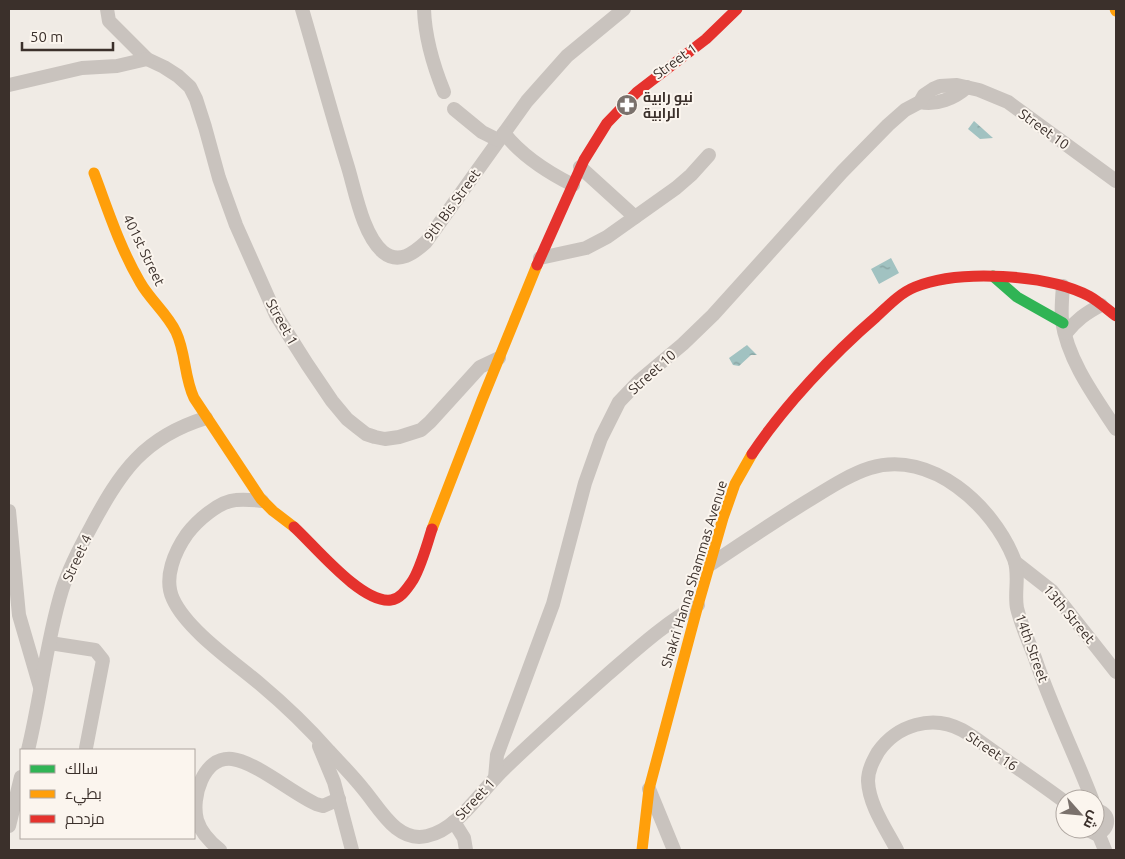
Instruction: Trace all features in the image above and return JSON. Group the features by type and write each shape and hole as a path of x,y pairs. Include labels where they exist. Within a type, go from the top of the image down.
{"street":[{"name":"Street 1","path":"107,9 109,21 147,59 178,76 190,87 196,99 219,178 236,225 276,315 332,401 347,419 366,434 385,439 399,437 420,430 430,422 480,368 490,361 499,358"},
{"name":"9th Bis Street","path":"302,9 367,229 376,245 386,254 402,258 414,253 426,242 527,101 567,56 624,9"},
{"path":"424,9 427,39 434,66 444,92"},
{"name":"Street 1","path":"354,585 376,598 394,600 402,595 412,581 468,434 540,258 580,167 606,124 620,106 637,90 726,22 737,9"},
{"path":"9,85 82,68 117,66 147,59"},
{"name":"Street 10","path":"495,778 497,755 553,604 585,483 601,438 619,402 639,381 683,344 713,315 842,172 888,125 905,110 920,102 924,95 940,86 958,85 979,90 1008,102 1116,181"},
{"path":"454,109 482,132 501,136 554,176 572,184"},
{"path":"540,258 586,248 607,237 691,175 709,155"},
{"path":"580,167 635,217"},
{"name":"401st Street","path":"94,173 114,227 140,284 173,325 177,333 185,377 193,397 206,418 262,501 296,530 354,585"},
{"path":"993,276 1007,291 1064,328"},
{"name":"Shakri Hanna Shammas Avenue","path":"642,850 649,789 698,605 726,510 735,484 758,444 791,404 847,342 876,315 914,287 950,277 1025,277 1063,286 1089,296 1116,316"},
{"path":"1063,286 1061,307 1064,328 1072,356 1085,381 1116,429"},
{"path":"1064,328 1101,305"},
{"name":"Street 4","path":"28,749 62,590 68,574 98,515 122,474 142,452 178,428 206,418"},
{"name":"14th Street","path":"711,564 770,525 842,482 870,468 896,464 911,466 938,476 968,495 999,530 1015,562 1017,608 1039,671 1069,740 1087,789"},
{"path":"262,501 234,500 214,509 197,523 175,553 170,574 172,598 192,625 312,731 330,768 352,850"},
{"path":"9,511 19,615 41,690"},
{"name":"13th Street","path":"1015,562 1052,591 1116,672"},
{"name":"Street 1","path":"312,731 365,790 387,821 402,832 418,837 428,836 439,832 454,822 495,778 583,697 678,616 698,605"},
{"path":"50,643 96,650 103,660 86,748"},
{"name":"Street 16","path":"898,850 871,798 868,782 869,772 874,760 892,736 913,725 930,722 961,729 1055,795"},
{"path":"215,849 204,835 197,819 196,810 200,784 210,767 218,761 225,759 241,761 316,804 323,806 339,799"},
{"path":"9,826 20,781"},
{"path":"649,789 674,850"},
{"path":"454,822 464,838 466,850"}],"water":[{"path":"974,121 993,138 980,139 968,129"},
{"path":"891,258 899,273 879,284 871,269"},
{"path":"747,345 757,355 751,355 739,366 733,365 729,358"}],"traffic: fast":[{"path":"993,276 1017,297 1063,323"}],"traffic: slow":[{"path":"94,173 126,256 144,289 176,332 182,348 188,382 194,398 261,499 294,527"},
{"path":"432,529 537,265"},
{"path":"642,850 649,789 698,605 723,518 735,484 752,454"}],"traffic: jam":[{"path":"537,265 584,160 607,123 637,92 706,39 737,9"},
{"path":"752,454 794,399 826,364 894,300 915,287 933,281 978,276 1003,276 1027,279 1050,283 1089,296 1116,316"},
{"path":"294,527 353,584 379,599 391,600 402,594 414,578 432,529"}],"place":[{"name":"نيو رابية الرابية","path":"627,105"}]}
